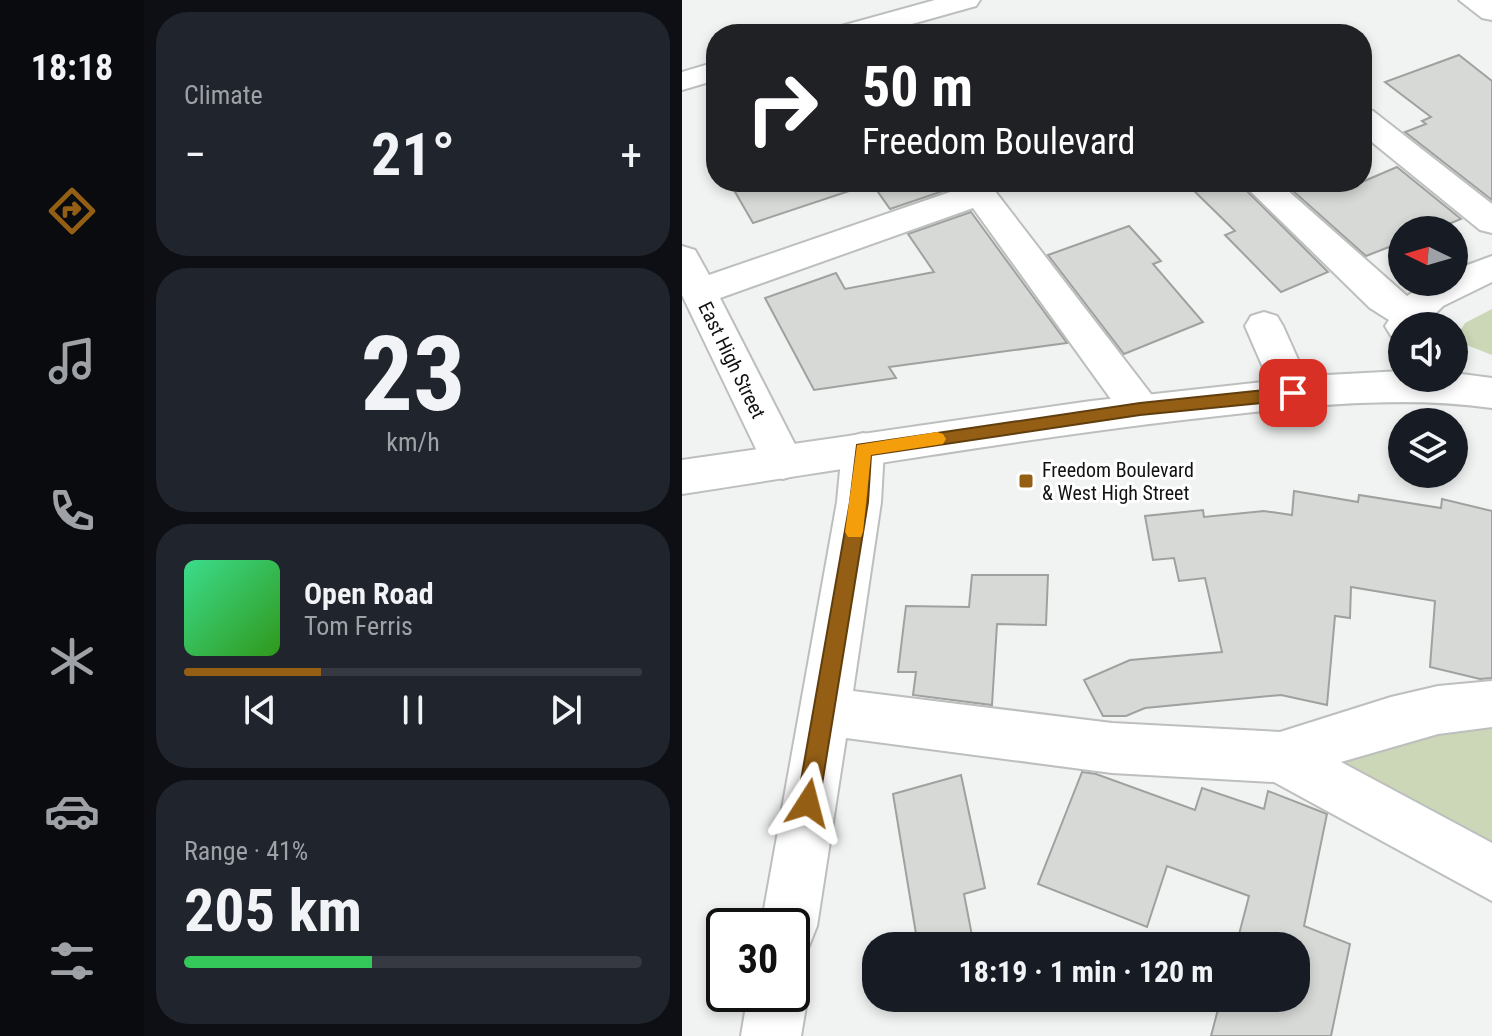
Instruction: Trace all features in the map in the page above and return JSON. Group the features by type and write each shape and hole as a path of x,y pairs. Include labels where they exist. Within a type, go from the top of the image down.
{"street":[{"path":"860,24 966,0"},
{"path":"1473,0 1492,12"},
{"path":"682,81 706,74"},
{"path":"1372,126 1492,222"},
{"path":"699,292 964,192"},
{"path":"978,192 1140,409"},
{"path":"1269,192 1393,312"},
{"name":"East High Street","path":"682,258 783,462"},
{"path":"1418,312 1437,293 1492,268"},
{"path":"1264,326 1293,393"},
{"path":"682,477 1140,409 1388,383"},
{"path":"1468,389 1492,393"},
{"path":"792,908 859,502 863,449"},
{"path":"823,711 1112,748 1280,757 1391,721 1438,710 1492,704"},
{"path":"1280,757 1492,873"},
{"path":"771,1036 775,1012"}],"green space":[{"path":"1492,309 1492,355 1468,346 1468,321"},
{"path":"1492,720 1492,850 1331,764 1358,752"}],"building":[{"path":"1459,55 1492,81 1492,200 1405,132 1426,124 1422,121 1431,117 1385,82"},
{"path":"1397,167 1457,216 1388,216 1388,247 1366,256 1294,192 1372,192 1372,178"},
{"path":"735,192 846,192 753,223"},
{"path":"878,192 940,192 890,209"},
{"path":"1195,192 1248,192 1328,272 1281,292 1225,235 1235,231"},
{"path":"971,212 1067,343 889,367 896,378 814,390 765,298 836,273 845,289 934,272 908,234"},
{"path":"1129,226 1161,261 1153,264 1203,322 1124,354 1048,255"},
{"path":"1294,491 1358,502 1359,495 1441,508 1442,499 1492,511 1492,678 1480,679 1430,667 1435,601 1351,587 1350,618 1335,616 1327,705 1281,695 1145,708 1126,716 1103,716 1084,680 1130,660 1222,652 1205,578 1179,581 1174,558 1153,560 1145,516 1203,510 1204,517 1264,511 1292,515"},
{"path":"972,575 1048,575 1046,625 997,624 992,705 913,695 916,672 898,672 906,606 969,607"},
{"path":"1082,772 1096,774 1195,810 1202,788 1264,809 1268,791 1327,814 1304,926 1350,944 1331,1036 1211,1036 1217,1012 1310,1012 1310,932 1240,932 1249,896 1167,866 1147,927 1038,884"},
{"path":"961,775 985,888 964,894 971,932 916,932 893,794"}],"slow traffic":[{"path":"854,532 863,449 937,439"}],"place":[{"name":"Freedom Boulevard & West High Street","path":"1026,481"}],"route":[{"path":"808,803 859,502 863,449 1140,409 1293,393"}]}
